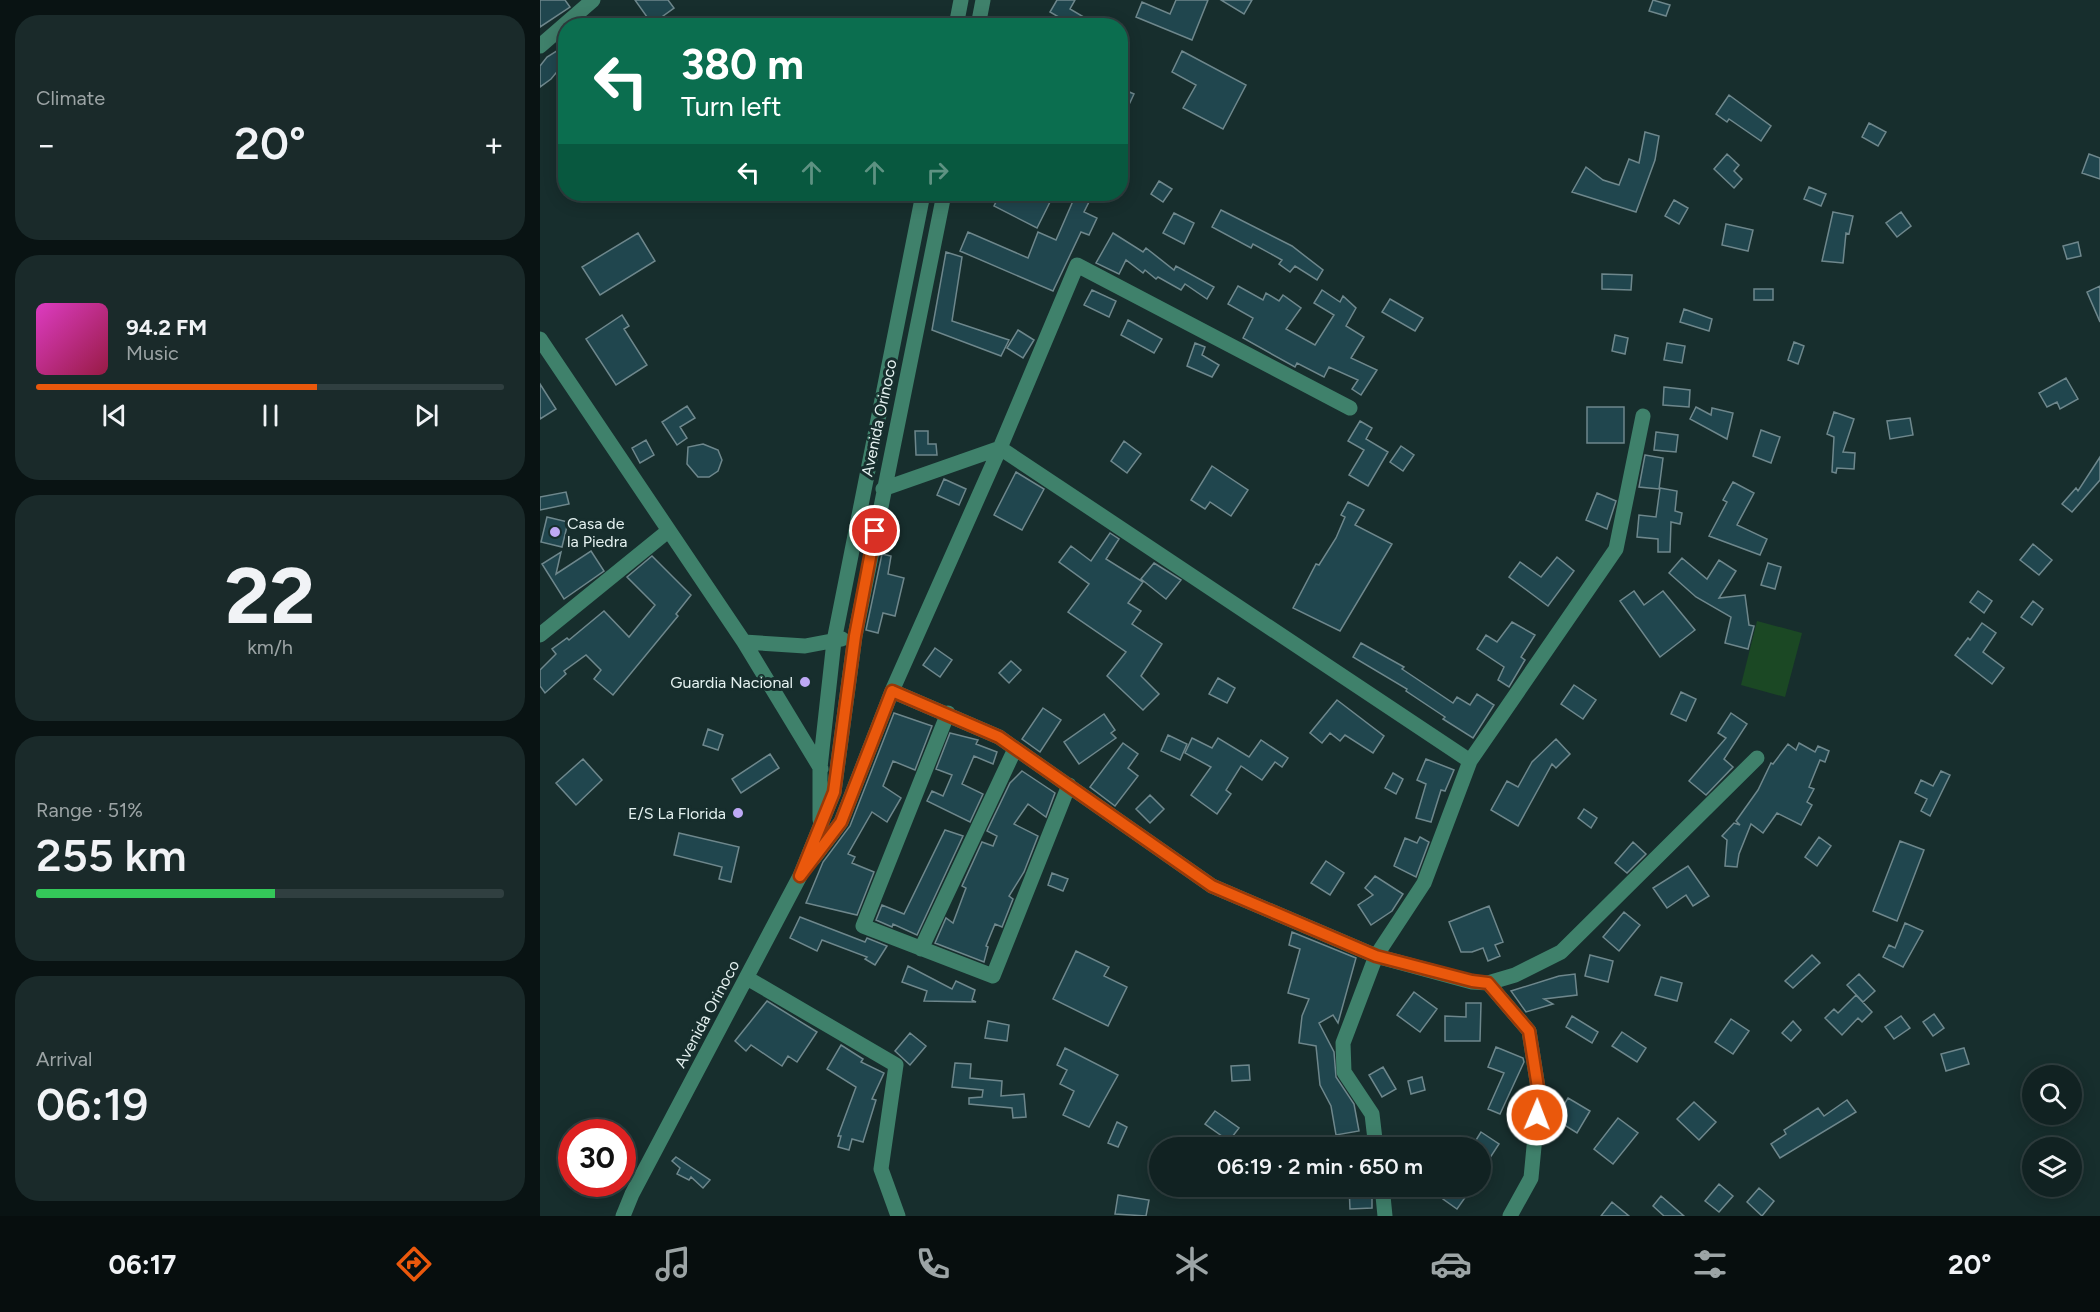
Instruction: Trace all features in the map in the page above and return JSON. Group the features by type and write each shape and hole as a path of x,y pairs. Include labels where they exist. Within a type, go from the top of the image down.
{"street":[{"path":"572,18 592,0"},
{"path":"958,18 961,0"},
{"path":"980,18 983,0"},
{"path":"540,46 558,30"},
{"name":"Avenida Orinoco","path":"820,828 820,768 834,641 922,201"},
{"name":"Avenida Orinoco","path":"623,1216 632,1194 800,876 834,792 855,636 943,201"},
{"path":"800,876 841,822 892,691 1000,448 1077,265 1350,408"},
{"path":"540,339 744,642 834,792"},
{"path":"1375,1137 1372,1114 1344,1072 1343,1043 1376,956 1424,883 1470,761 1616,549 1643,416"},
{"path":"883,489 1000,448"},
{"path":"1000,448 1470,761"},
{"path":"540,635 668,531"},
{"path":"744,642 805,646 855,636"},
{"path":"892,691 948,713 999,737 1212,886 1376,956 1472,981 1488,983 1515,975 1561,952 1757,758"},
{"path":"948,713 863,926 993,976 1069,785"},
{"path":"921,949 1016,749"},
{"path":"747,978 896,1065 881,1169 898,1216"},
{"path":"1488,983 1529,1031 1539,1094 1531,1178 1510,1216"},
{"path":"1383,1197 1385,1216"}],"green space":[{"path":"1757,621 1802,633 1785,697 1741,685"}],"building":[{"path":"540,0 565,0 570,7 540,27"},
{"path":"635,0 668,0 674,8 660,18 648,18"},
{"path":"1057,0 1075,0 1070,9 1085,18 1060,18 1050,12"},
{"path":"1176,0 1208,0 1192,40 1136,17 1142,2 1170,14"},
{"path":"1221,0 1252,0 1244,14"},
{"path":"1653,0 1670,5 1666,16 1649,11"},
{"path":"558,50 558,71 540,87 540,66 547,57"},
{"path":"1182,51 1246,85 1223,129 1183,108 1196,85 1172,72"},
{"path":"1128,91 1134,94 1128,107"},
{"path":"1729,95 1771,126 1761,141 1729,119 1727,122 1716,114"},
{"path":"1869,123 1886,132 1878,146 1862,137"},
{"path":"1645,132 1659,136 1655,160 1636,212 1572,192 1586,167 1603,180 1619,185 1629,159 1639,163"},
{"path":"1727,154 1739,165 1734,171 1742,179 1734,188 1714,169"},
{"path":"2089,154 2100,158 2100,179 2082,173"},
{"path":"1159,181 1172,189 1163,202 1151,194"},
{"path":"1809,187 1826,194 1821,206 1804,199"},
{"path":"1674,200 1688,208 1679,224 1665,216"},
{"path":"996,201 1050,201 1037,228 994,206"},
{"path":"1073,201 1090,201 1084,212 1097,218 1089,235 1081,232 1053,291 960,251 968,232 1028,258 1038,232 1056,240"},
{"path":"1221,210 1292,246 1323,270 1317,280 1295,266 1290,272 1279,264 1282,260 1253,244 1251,248 1212,227"},
{"path":"1833,212 1853,216 1849,234 1846,233 1843,263 1822,261"},
{"path":"1901,212 1911,226 1897,237 1886,223"},
{"path":"1174,213 1194,223 1184,244 1163,233"},
{"path":"1726,224 1753,230 1748,251 1722,245"},
{"path":"638,233 655,261 600,295 582,267"},
{"path":"1113,233 1143,252 1146,248 1174,270 1176,266 1214,287 1207,299 1185,284 1181,290 1158,277 1156,279 1145,270 1143,273 1126,260 1119,274 1096,263"},
{"path":"2078,242 2081,256 2067,259 2063,246"},
{"path":"946,252 962,257 952,321 1009,340 1001,356 932,330"},
{"path":"1602,274 1632,275 1631,290 1602,289"},
{"path":"1238,286 1263,300 1266,293 1279,301 1283,295 1301,308 1286,329 1315,345 1334,315 1314,303 1322,290 1340,302 1343,296 1356,308 1346,326 1364,337 1351,358 1377,370 1361,395 1352,389 1358,380 1329,367 1324,377 1297,363 1295,367 1243,338 1253,318 1228,304"},
{"path":"2100,286 2100,322 2087,292"},
{"path":"1754,289 1773,289 1773,300 1754,300"},
{"path":"1092,290 1116,301 1109,317 1084,305"},
{"path":"1390,299 1423,318 1415,331 1382,312"},
{"path":"1684,309 1712,319 1709,331 1680,322"},
{"path":"622,315 629,326 624,329 647,365 616,385 586,339"},
{"path":"1128,320 1162,339 1154,353 1121,335"},
{"path":"1018,330 1034,340 1023,358 1007,348"},
{"path":"1615,335 1628,338 1625,354 1612,351"},
{"path":"1794,342 1804,346 1798,364 1788,360"},
{"path":"1195,343 1205,347 1202,355 1219,365 1212,377 1187,366"},
{"path":"1667,343 1685,346 1682,363 1664,360"},
{"path":"2066,378 2078,399 2060,409 2057,402 2047,407 2039,393"},
{"path":"540,384 556,409 540,419"},
{"path":"1664,387 1690,390 1689,407 1663,405"},
{"path":"687,406 695,418 680,427 687,438 677,445 662,422"},
{"path":"1587,407 1624,407 1624,443 1587,443"},
{"path":"1696,407 1711,415 1712,408 1733,413 1727,439 1690,419"},
{"path":"1834,412 1854,419 1843,452 1855,453 1854,469 1837,468 1836,473 1832,472 1834,437 1827,434"},
{"path":"1910,418 1913,435 1890,439 1887,421"},
{"path":"1360,421 1372,428 1366,439 1388,452 1368,486 1349,475 1364,450 1348,441"},
{"path":"1761,430 1780,437 1771,463 1753,456"},
{"path":"915,431 928,431 928,444 936,444 937,455 916,455"},
{"path":"1656,432 1678,435 1676,452 1654,450"},
{"path":"646,440 654,455 640,463 632,448"},
{"path":"1124,441 1141,454 1127,473 1111,461"},
{"path":"703,444 718,450 722,460 718,471 709,477 698,477 687,464 688,447"},
{"path":"1401,446 1414,455 1403,471 1390,462"},
{"path":"1645,455 1663,458 1659,489 1639,487"},
{"path":"2100,457 2100,480 2072,512 2062,504 2076,488 2078,491"},
{"path":"1212,466 1248,490 1231,516 1210,502 1205,509 1191,500"},
{"path":"1016,472 1044,489 1022,530 994,515"},
{"path":"944,479 966,489 959,505 937,495"},
{"path":"1733,482 1754,493 1737,525 1767,539 1760,555 1709,536 1727,502 1723,500"},
{"path":"1660,488 1677,491 1675,511 1682,513 1680,524 1671,522 1670,552 1658,552 1658,539 1637,537 1639,515 1656,517"},
{"path":"566,492 569,504 540,510 540,497"},
{"path":"1597,493 1616,501 1607,529 1586,520"},
{"path":"1348,502 1364,510 1355,525 1392,544 1340,631 1293,608 1316,564 1319,565 1336,538 1345,517 1341,515"},
{"name":"Casa de la Piedra","path":"547,517 568,522 562,547 541,542"},
{"path":"1110,533 1119,539 1106,559 1143,582 1128,603 1141,611 1132,624 1162,644 1141,676 1159,694 1143,710 1107,676 1126,652 1068,612 1089,584 1059,562 1071,546 1091,561"},
{"path":"2033,544 2052,560 2039,575 2020,560"},
{"path":"591,551 604,571 564,599 542,564 561,552 556,574"},
{"path":"882,554 891,556 888,574 904,578 895,616 883,613 878,633 866,630"},
{"path":"652,556 691,595 676,614 678,616 613,695 594,679 601,670 586,655 564,671 566,674 545,693 540,686 540,670 556,654 552,649 567,638 569,640 604,611 629,637 655,605 627,577"},
{"path":"1557,557 1574,571 1548,606 1509,577 1520,562 1541,577"},
{"path":"1682,558 1707,579 1719,560 1736,571 1719,598 1745,595 1749,625 1754,626 1748,649 1725,643 1731,617 1696,597 1669,573"},
{"path":"1154,563 1181,580 1166,599 1141,579"},
{"path":"1768,563 1781,567 1775,589 1761,585"},
{"path":"1634,591 1644,605 1663,591 1695,630 1660,657 1620,601"},
{"path":"1978,591 1992,601 1984,613 1970,602"},
{"path":"2033,601 2043,609 2032,625 2021,617"},
{"path":"1512,622 1535,635 1521,657 1525,660 1509,687 1498,680 1504,667 1477,649 1486,635 1497,642"},
{"path":"1982,623 1996,633 1983,652 2004,668 1992,684 1955,655"},
{"path":"1361,643 1404,667 1402,669 1453,703 1457,697 1470,705 1477,694 1494,705 1473,738 1443,719 1445,717 1406,691 1407,689 1353,657"},
{"path":"935,648 952,660 940,677 923,665"},
{"path":"1011,661 1021,670 1009,683 999,673"},
{"path":"1218,678 1235,688 1227,703 1209,694"},
{"path":"1574,685 1596,700 1583,719 1561,704"},
{"path":"1681,692 1696,699 1686,721 1671,714"},
{"path":"1337,700 1384,736 1373,753 1345,735 1340,741 1330,733 1322,743 1310,733"},
{"path":"1043,708 1061,720 1040,752 1022,739"},
{"path":"894,713 932,726 915,770 893,761 883,786 901,798 887,822 872,812 848,854 855,857 852,863 874,872 857,915 806,903 823,862 850,826"},
{"path":"1731,713 1747,724 1724,759 1733,767 1706,795 1689,781 1726,738 1718,733"},
{"path":"1104,714 1115,730 1111,733 1116,738 1079,764 1064,742"},
{"path":"708,729 723,735 718,750 703,745"},
{"path":"950,733 978,740 976,744 997,752 993,764 974,756 962,784 983,794 970,822 927,801 932,791 943,796 952,775 936,769"},
{"path":"1168,735 1187,744 1180,760 1161,751"},
{"path":"1192,738 1212,748 1218,738 1249,757 1261,740 1288,758 1282,767 1275,762 1262,780 1241,766 1226,790 1231,794 1217,814 1191,795 1211,767 1185,753"},
{"path":"1556,739 1570,754 1556,768 1552,764 1518,826 1491,810 1507,781 1518,787 1532,762"},
{"path":"1123,743 1138,754 1128,768 1138,776 1115,806 1090,787"},
{"path":"1799,743 1815,752 1818,746 1829,751 1825,762 1820,760 1809,787 1814,789 1807,802 1812,805 1801,825 1777,813 1763,833 1751,824 1739,854 1737,867 1725,866 1727,840 1722,836 1734,823 1740,825 1736,821 1758,790 1771,763 1773,764 1788,744 1796,750"},
{"path":"770,754 779,768 741,793 732,779"},
{"path":"583,759 602,780 576,805 556,783"},
{"path":"1426,759 1454,770 1445,791 1441,790 1431,822 1416,818 1426,784 1417,780"},
{"path":"1022,771 1055,793 1046,817 1028,804 1014,824 1038,836 1024,872 1009,896 1013,899 1002,927 995,924 986,946 988,947 984,962 935,943 946,918 953,923 966,888 962,886 982,842 993,846 997,836 987,831 1010,783"},
{"path":"1941,771 1950,775 1930,816 1921,811 1927,799 1915,793 1921,780 1933,786"},
{"path":"1393,773 1403,779 1396,794 1385,788"},
{"path":"1150,795 1164,809 1150,823 1136,809"},
{"path":"1584,809 1597,818 1591,828 1578,818"},
{"path":"945,830 963,836 917,935 893,924 892,927 876,920 882,905 904,914"},
{"path":"679,833 739,847 731,882 719,879 722,867 674,855"},
{"path":"1420,837 1429,842 1416,877 1394,866 1405,838 1417,843"},
{"path":"1819,837 1831,846 1817,866 1805,857"},
{"path":"1900,841 1924,850 1897,921 1873,911"},
{"path":"1633,842 1646,854 1627,873 1615,863"},
{"path":"1326,861 1344,873 1330,895 1311,883"},
{"path":"1688,866 1709,896 1693,906 1686,895 1667,908 1653,888"},
{"path":"1052,873 1068,879 1063,891 1048,885"},
{"path":"1375,876 1403,894 1392,911 1371,925 1358,905 1373,895 1365,888"},
{"path":"1489,906 1503,942 1495,945 1500,956 1488,961 1483,948 1472,952 1461,952 1449,922"},
{"path":"1624,912 1640,925 1619,951 1603,937"},
{"path":"800,917 865,942 867,938 887,946 875,965 865,959 867,957 822,940 817,951 790,938"},
{"path":"1905,923 1923,931 1903,967 1883,957 1889,945 1895,948"},
{"path":"1292,932 1356,958 1338,1023 1333,1015 1319,1023 1334,1052 1336,1077 1354,1104 1359,1131 1336,1135 1331,1106 1320,1085 1316,1046 1299,1043 1302,1016 1309,999 1288,993 1300,949 1289,945"},
{"path":"1076,951 1109,967 1104,976 1127,987 1108,1026 1053,999"},
{"path":"1590,955 1613,961 1608,982 1585,976"},
{"path":"1812,955 1820,963 1793,988 1785,981"},
{"path":"908,966 952,989 956,981 975,990 972,1000 976,1002 924,1001 927,991 902,982"},
{"path":"1575,974 1577,995 1544,999 1553,1004 1526,1012 1511,991 1559,976"},
{"path":"1859,974 1875,991 1863,1002 1847,985"},
{"path":"1661,977 1682,983 1677,1001 1655,995"},
{"path":"1414,992 1437,1009 1420,1032 1397,1015"},
{"path":"1856,995 1872,1012 1862,1022 1858,1018 1842,1035 1825,1018 1834,1009 1838,1013"},
{"path":"767,1001 817,1032 797,1062 788,1056 782,1066 751,1045 746,1051 735,1041"},
{"path":"1466,1003 1481,1003 1480,1041 1445,1041 1445,1016 1466,1017"},
{"path":"1934,1014 1944,1028 1933,1036 1923,1022"},
{"path":"1572,1016 1598,1032 1592,1043 1566,1027"},
{"path":"1901,1016 1910,1028 1894,1039 1885,1027"},
{"path":"1731,1019 1749,1031 1733,1054 1715,1042"},
{"path":"988,1021 1009,1025 1007,1041 985,1038"},
{"path":"1793,1021 1801,1030 1791,1041 1782,1033"},
{"path":"1622,1032 1646,1048 1637,1062 1612,1046"},
{"path":"910,1033 926,1046 910,1065 895,1051"},
{"path":"841,1045 863,1059 861,1062 884,1073 872,1099 876,1100 863,1142 852,1139 849,1150 838,1147 841,1136 838,1136 856,1087 827,1069"},
{"path":"1496,1047 1523,1058 1524,1062 1500,1114 1488,1109 1504,1073 1488,1067"},
{"path":"1065,1048 1118,1075 1089,1127 1063,1115 1074,1091 1060,1084 1067,1070 1057,1065"},
{"path":"1964,1048 1969,1064 1946,1071 1941,1054"},
{"path":"955,1063 971,1064 970,1078 1002,1081 1001,1096 1024,1094 1026,1117 1013,1118 1012,1108 969,1104 969,1098 982,1097 983,1090 952,1087"},
{"path":"1249,1065 1250,1080 1232,1081 1231,1066"},
{"path":"1383,1067 1396,1089 1382,1097 1369,1075"},
{"path":"1422,1077 1425,1090 1411,1094 1408,1081"},
{"path":"1568,1098 1590,1111 1577,1133 1555,1119"},
{"path":"1847,1100 1856,1112 1780,1158 1771,1144 1786,1134 1784,1130 1818,1108 1824,1116"},
{"path":"1694,1102 1716,1122 1699,1140 1677,1119"},
{"path":"1215,1111 1239,1128 1232,1137 1223,1137 1205,1124"},
{"path":"1618,1118 1638,1133 1613,1164 1594,1149"},
{"path":"1117,1122 1127,1127 1118,1147 1108,1143"},
{"path":"1481,1132 1488,1137 1478,1137"},
{"path":"1491,1139 1499,1144 1491,1156"},
{"path":"676,1157 710,1180 703,1188 691,1177 689,1180 677,1174 680,1168 672,1161"},
{"path":"1719,1184 1733,1196 1719,1212 1705,1201"},
{"path":"1759,1188 1774,1201 1762,1216 1747,1202"},
{"path":"1118,1195 1149,1200 1146,1216 1115,1214"},
{"path":"1661,1196 1684,1216 1664,1216 1653,1206"},
{"path":"1349,1197 1372,1197 1372,1208 1350,1209"},
{"path":"1444,1197 1465,1197 1457,1209 1443,1199"},
{"path":"1612,1202 1629,1216 1601,1216"}],"place":[{"name":"Casa de la Piedra","path":"555,532"},
{"name":"Guardia Nacional","path":"805,682"},
{"name":"E/S La Florida","path":"738,813"}],"route":[{"path":"875,531 855,636 834,792 800,876 841,822 892,691 948,713 999,737 1212,886 1376,956 1472,981 1488,983 1529,1031 1539,1094 1537,1115"}]}
